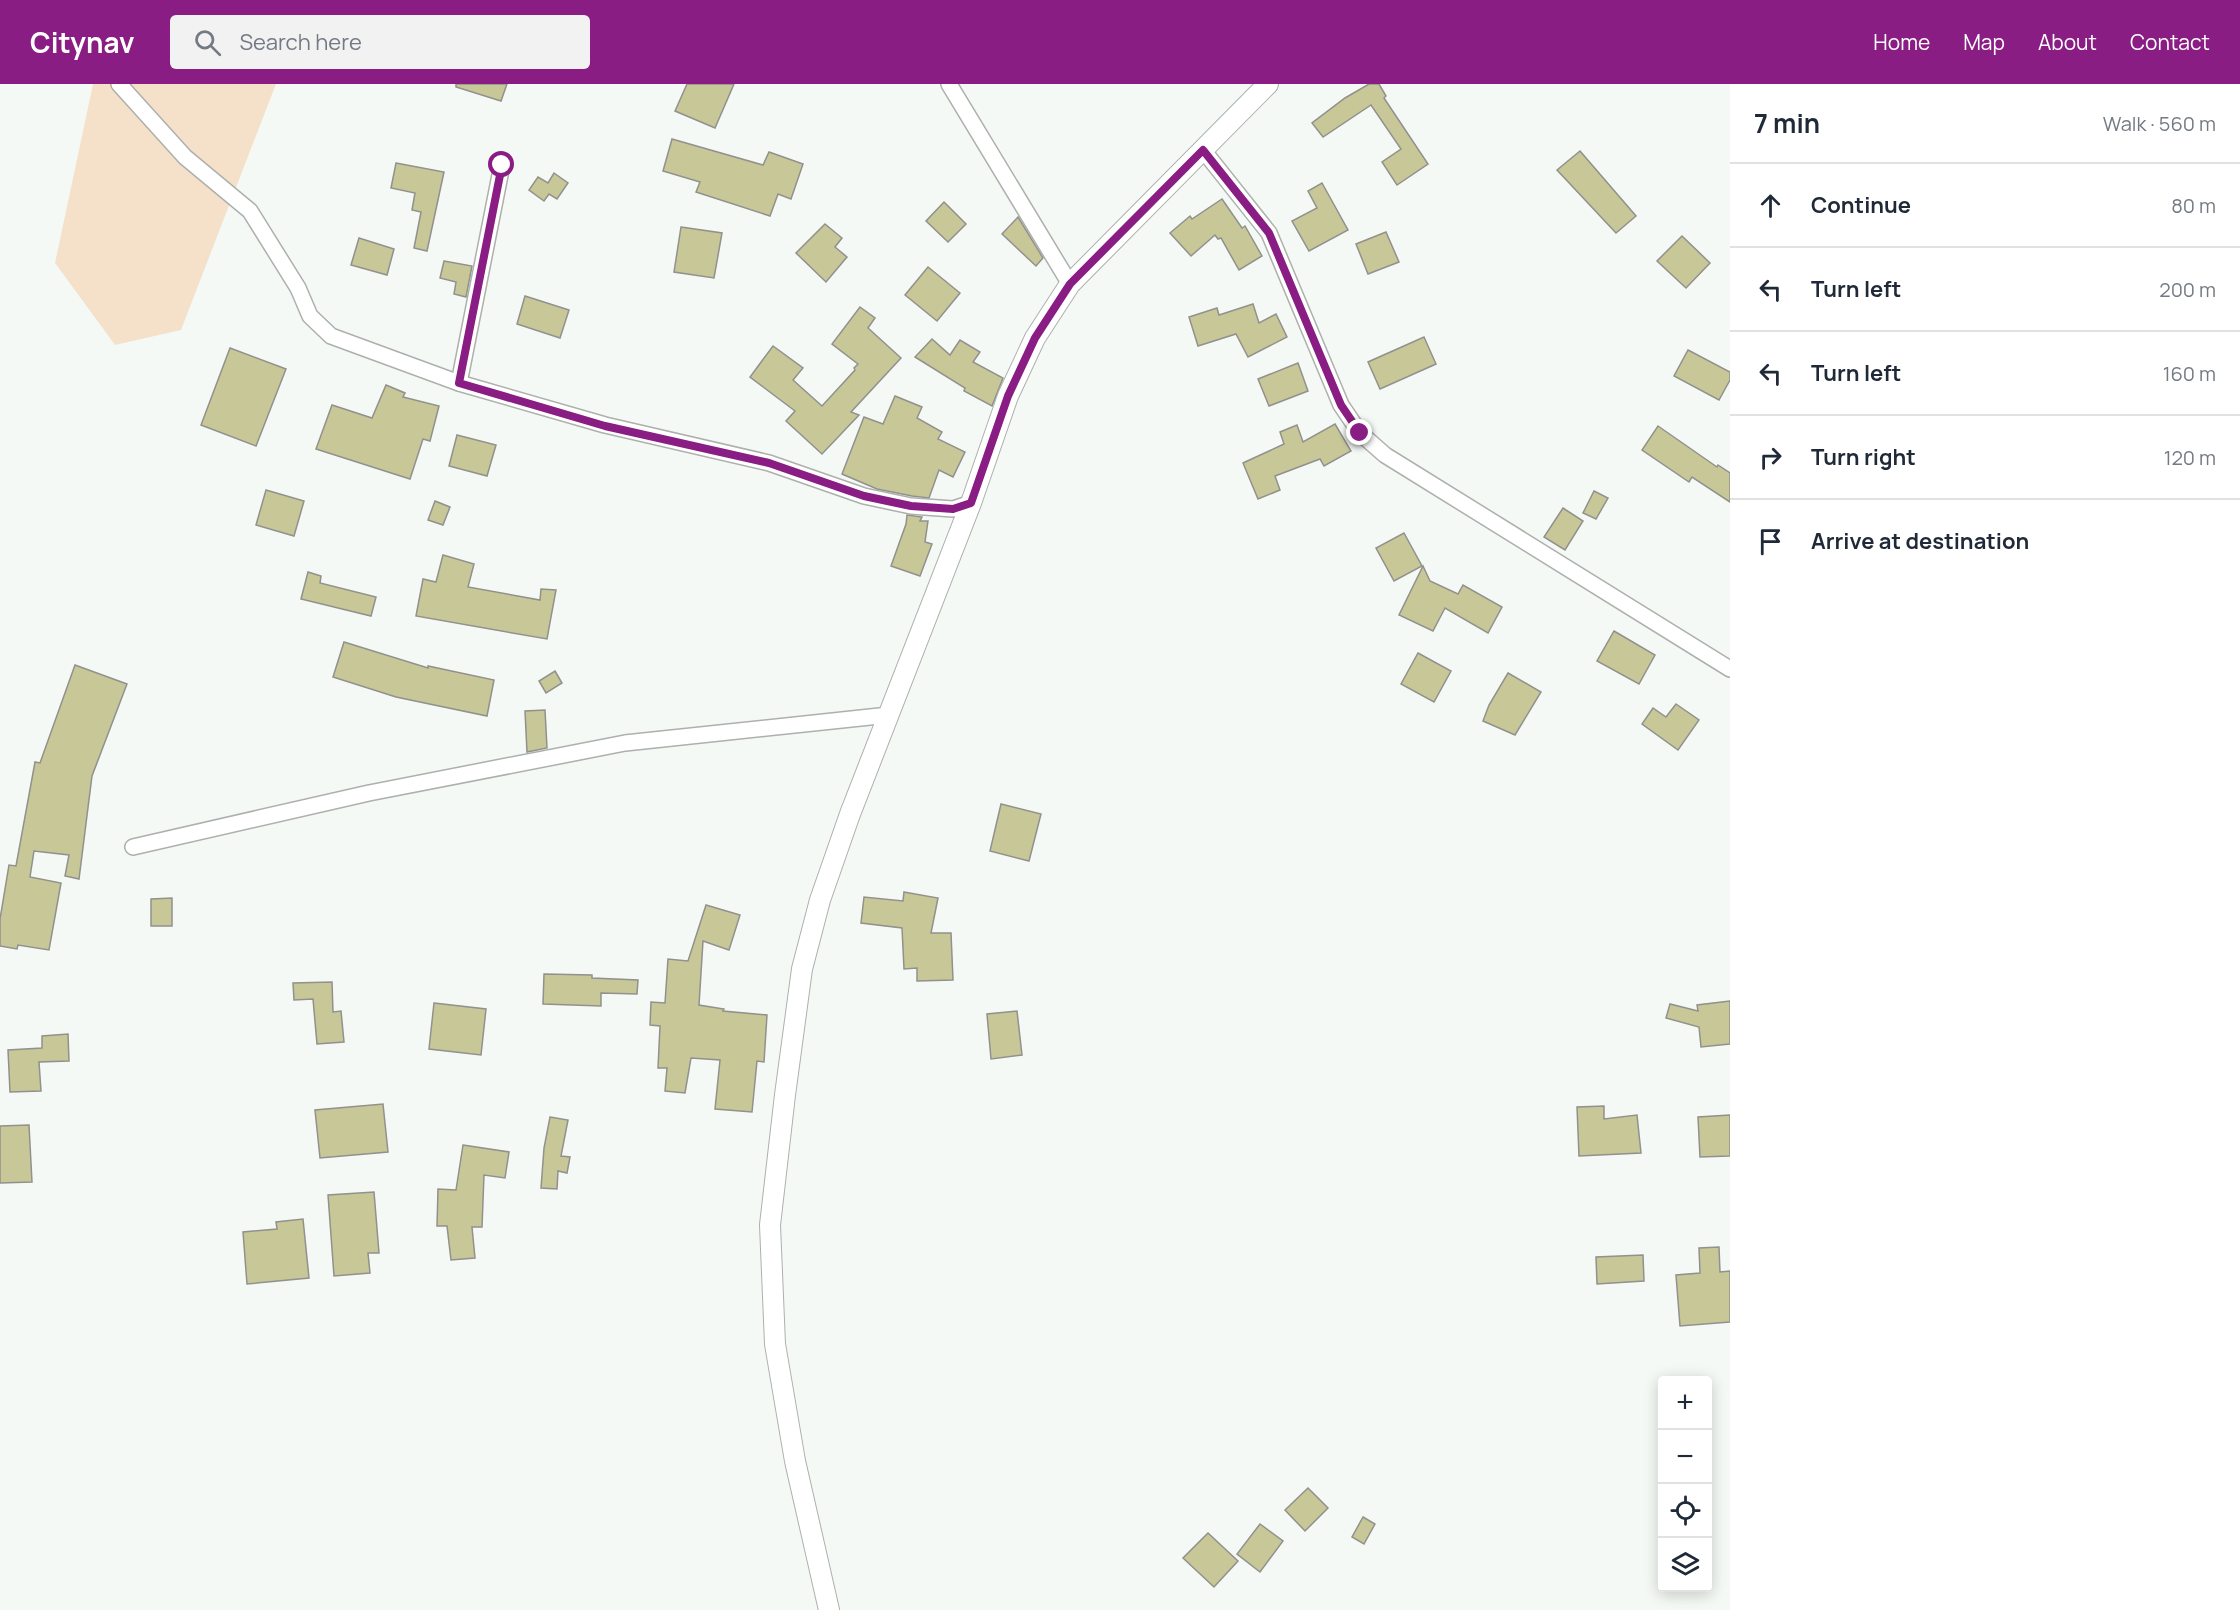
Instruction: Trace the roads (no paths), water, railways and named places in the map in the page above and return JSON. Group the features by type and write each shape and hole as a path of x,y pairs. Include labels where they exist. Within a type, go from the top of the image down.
{"street":[{"path":"119,84 185,158 250,211 298,288 310,316 331,336 459,383 605,426 769,463 864,496 911,506 953,509 971,503"},
{"path":"949,84 1070,284"},
{"path":"829,1610 795,1461 775,1344 770,1225 802,969 819,900 971,503 1013,386 1035,338 1070,284 1268,84"},
{"path":"1203,150 1269,233 1341,405 1360,433 1385,455 1730,669"},
{"path":"459,383 502,165"},
{"path":"133,847 369,793 625,743 889,715"}]}
